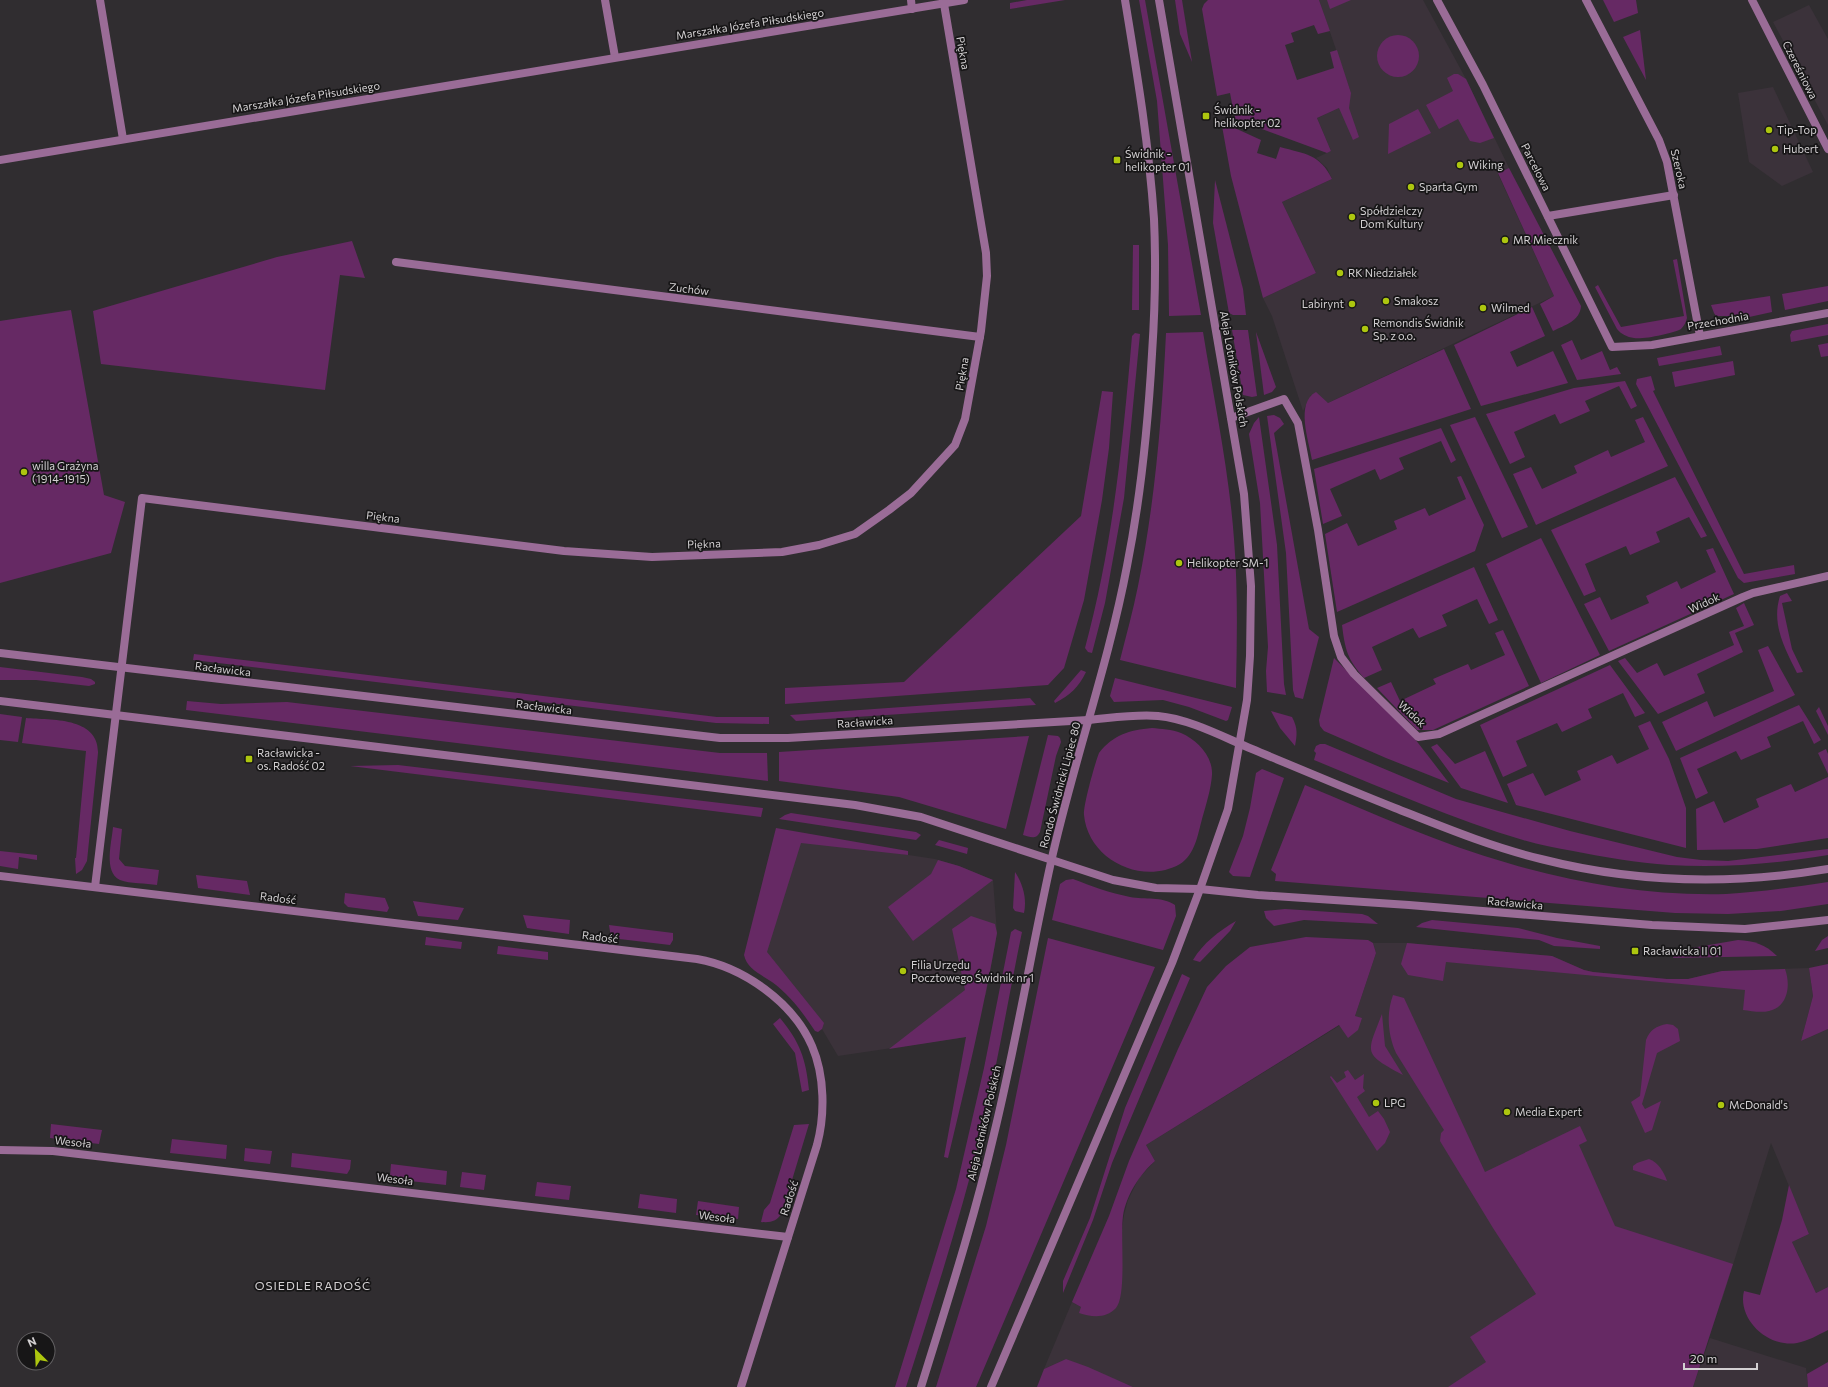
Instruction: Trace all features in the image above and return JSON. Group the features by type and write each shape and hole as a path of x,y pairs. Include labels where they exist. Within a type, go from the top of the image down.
{"street":[{"path":"100,0 123,139"},
{"path":"605,0 615,58"},
{"path":"911,0 912,9"},
{"name":"Marszałka Józefa Piłsudskiego","path":"0,160 964,0"},
{"path":"1088,720 1108,651 1132,541 1146,436 1154,325 1155,270 1153,205 1143,112 1125,0"},
{"name":"Aleja Lotników Polskich","path":"1159,0 1232,418 1246,515 1251,586 1249,676 1240,744"},
{"name":"Parcelowa","path":"1437,0 1483,85 1612,346"},
{"name":"Szeroka","path":"1586,0 1662,146 1674,195 1700,336"},
{"name":"Czereśniowa","path":"1754,2 1828,150"},
{"name":"Piękna","path":"121,667 142,498 564,551 652,557 782,552 819,545 855,534 911,493 955,445 965,419 980,337 986,276 986,253 944,4"},
{"path":"1548,216 1674,195"},
{"name":"Zuchów","path":"396,262 980,337"},
{"name":"Przechodnia","path":"1612,346 1652,345 1828,313"},
{"name":"Widok","path":"1232,418 1284,399 1298,423 1318,530 1334,636 1341,658 1354,674 1418,737 1439,734 1753,593 1828,576"},
{"name":"Racławicka","path":"0,653 720,738 788,738 1088,720"},
{"path":"95,887 121,667"},
{"path":"0,701 855,805 921,817 1052,860"},
{"name":"Rondo Świdnicki Lipiec 80","path":"1200,889 1156,888 1127,884 1052,860 1088,720 1141,716 1166,718 1192,725 1240,744"},
{"path":"991,1387 1172,963 1228,809 1240,744 1467,836 1540,859 1582,869 1641,878 1703,881 1774,877 1828,869"},
{"name":"Aleja Lotników Polskich","path":"921,1387 969,1232 991,1146 1052,860"},
{"name":"Radość","path":"0,876 697,959 724,966 742,974 773,997 797,1022 812,1046 820,1072 822,1114 819,1136 741,1387"},
{"name":"Racławicka","path":"1200,889 1652,925 1745,929 1828,920"},
{"name":"Wesoła","path":"0,1150 53,1151 788,1237"}],"shaded area":[{"path":"1027,0 1065,0 1010,9 1010,3"},
{"path":"1139,0 1145,0 1201,315 1169,316 1168,245 1157,101"},
{"path":"1175,0 1182,0 1192,62 1180,34"},
{"path":"1208,0 1319,0 1330,31 1318,34 1314,25 1291,33 1294,42 1285,45 1297,80 1334,68 1330,52 1337,50 1351,93 1349,108 1359,137 1353,140 1339,108 1317,118 1331,151 1327,153 1235,119 1230,93 1217,96 1202,9"},
{"path":"1319,0 1423,0 1466,79 1509,168 1498,174 1554,296 1328,403 1311,395 1303,411 1272,316 1263,298 1316,273 1282,202 1332,179 1327,168 1316,158 1331,151 1317,118 1339,108 1351,93"},
{"path":"1327,0 1351,0 1330,9"},
{"path":"1603,0 1636,0 1638,13 1614,22"},
{"path":"1809,5 1828,39 1828,125 1773,22"},
{"path":"1640,30 1646,80 1623,37"},
{"path":"1394,35 1402,35 1410,38 1416,44 1419,56 1416,68 1410,74 1402,77 1394,77 1386,74 1380,68 1377,60 1377,52 1380,44 1386,38"},
{"path":"1454,74 1458,74 1466,79 1494,138 1480,143 1470,141 1458,119 1439,129 1426,105 1453,91 1447,78"},
{"path":"1773,87 1813,172 1782,186 1749,162 1738,93"},
{"path":"1418,109 1431,133 1388,154 1389,124"},
{"path":"1226,124 1261,140 1257,153 1276,159 1280,147 1311,156 1322,164 1332,179 1282,202 1316,273 1263,298 1231,176 1222,126"},
{"path":"1509,168 1581,306 1575,319 1553,331 1540,304 1554,296 1498,173"},
{"path":"1215,180 1243,289 1246,315 1233,315 1229,313 1213,223"},
{"path":"352,241 365,278 340,275 325,390 101,364 93,311 277,257"},
{"path":"1133,245 1139,245 1139,310 1132,310"},
{"path":"1677,259 1687,318 1683,327 1681,329 1658,336 1644,338 1631,338 1624,335 1617,329 1595,287 1598,285 1621,327 1684,316 1673,260"},
{"path":"1828,286 1828,301 1785,310 1782,294"},
{"path":"1770,296 1772,312 1731,321 1730,316 1716,316 1711,305"},
{"path":"1532,307 1545,336 1510,352 1517,367 1553,351 1568,383 1481,406 1454,345"},
{"path":"71,310 104,495 125,502 111,553 0,583 0,321"},
{"path":"1828,324 1828,335 1791,342 1790,335 1792,331"},
{"path":"1232,330 1248,330 1257,396 1252,397 1243,395"},
{"path":"1203,332 1225,461 1232,513 1237,595 1236,688 1120,660 1136,595 1149,523 1160,428 1166,333"},
{"path":"1256,332 1276,387 1272,392 1264,395"},
{"path":"1135,333 1140,334 1124,498 1105,603 1092,653 1088,652 1085,648 1095,609 1110,532 1121,454 1132,336"},
{"path":"1572,340 1581,360 1602,351 1610,370 1617,367 1621,374 1577,380 1561,345"},
{"path":"1828,343 1828,356 1821,357 1818,345"},
{"path":"1720,346 1722,355 1659,366 1657,358"},
{"path":"1444,349 1471,409 1312,460 1305,423 1306,405 1310,397 1316,392 1328,403"},
{"path":"1733,361 1735,375 1675,387 1672,372"},
{"path":"1651,376 1655,390 1653,391 1744,574 1794,565 1795,574 1744,583 1738,578 1636,384 1637,379"},
{"path":"1625,381 1637,406 1631,409 1619,386 1585,401 1590,411 1560,424 1555,414 1514,432 1525,457 1510,464 1486,414 1574,388"},
{"path":"1102,391 1113,392 1109,448 1102,500 1084,600 1064,668 1048,685 785,704 785,688 904,682 1081,516"},
{"path":"1274,415 1280,418 1284,424 1274,433 1309,629 1319,637 1303,699 1295,697 1293,690 1286,553 1267,416"},
{"path":"1259,417 1277,545 1284,684 1286,695 1267,692 1266,671 1268,647 1260,503 1249,434 1254,423"},
{"path":"1475,417 1528,527 1502,538 1450,425"},
{"path":"1643,417 1668,466 1536,525 1513,474 1531,467 1542,489 1577,473 1574,466 1608,450 1611,457 1645,442 1635,420"},
{"path":"1441,428 1456,460 1451,463 1441,441 1399,458 1404,469 1380,480 1375,469 1330,489 1342,516 1323,524 1314,469"},
{"path":"1461,476 1484,525 1475,551 1337,612 1325,534 1347,523 1358,546 1397,529 1394,521 1425,508 1429,516 1466,499 1457,477"},
{"path":"1675,477 1707,536 1701,538 1689,517 1656,532 1660,542 1630,555 1626,546 1585,564 1596,591 1584,596 1551,530"},
{"path":"1541,538 1600,655 1541,683 1486,564"},
{"path":"1713,548 1734,594 1609,651 1584,604 1600,597 1611,620 1649,603 1646,596 1677,581 1681,589 1716,572 1706,550"},
{"path":"1474,567 1498,620 1489,624 1477,599 1442,615 1447,626 1419,638 1413,628 1372,647 1382,670 1364,678 1350,659 1344,641 1342,625"},
{"path":"1787,593 1792,601 1782,603 1792,649 1803,672 1797,673 1788,655 1778,626 1777,616 1780,596"},
{"path":"1744,603 1754,625 1735,633 1743,652 1697,674 1705,693 1658,714 1618,661 1625,658 1637,673 1657,663 1664,676 1734,645 1729,632 1744,626 1736,608"},
{"path":"1503,630 1529,686 1433,730 1417,730 1377,688 1391,682 1400,701 1436,684 1433,679 1468,664 1471,670 1505,655 1495,633"},
{"path":"1768,646 1795,695 1676,751 1662,722 1707,701 1714,717 1774,691 1758,650"},
{"path":"194,654 717,717 769,717 769,724 716,723 193,660"},
{"path":"1334,658 1415,739 1449,783 1324,731 1320,726 1319,720"},
{"path":"1610,665 1645,713 1635,717 1623,693 1588,709 1592,718 1562,732 1557,723 1516,741 1527,766 1503,777 1480,725"},
{"path":"0,667 82,677 91,679 95,682 95,684 89,686 36,680 0,680"},
{"path":"1081,670 1086,672 1077,686 1070,694 1055,703 1054,701"},
{"path":"1115,678 1232,707 1228,720 1226,721 1189,707 1163,700 1114,702 1110,696"},
{"path":"1030,698 1036,705 796,721 790,715"},
{"path":"187,701 221,704 287,702 720,753 767,753 768,781 186,710"},
{"path":"1799,705 1821,740 1814,744 1803,721 1767,737 1771,747 1741,760 1736,751 1697,769 1708,793 1696,799 1680,758"},
{"path":"1819,707 1828,726 1828,735 1816,711"},
{"path":"1271,711 1292,717 1296,732 1295,746 1280,728"},
{"path":"0,714 22,717 18,742 0,740"},
{"path":"26,718 60,720 72,723 91,733 96,741 98,753 87,861 82,870 76,874 75,858 86,751 22,743"},
{"path":"1650,721 1669,759 1686,808 1686,848 1516,805 1507,784 1533,773 1545,796 1581,780 1577,771 1612,755 1617,764 1649,749 1638,726"},
{"path":"1152,728 1178,732 1193,740 1207,755 1212,768 1212,775 1211,786 1197,837 1189,855 1180,864 1165,870 1149,872 1134,870 1119,864 1106,856 1095,844 1088,831 1084,810 1099,753 1110,742 1122,734"},
{"path":"1048,735 1058,736 1061,742 1056,756 1040,832 1035,837 1030,837 1023,835"},
{"path":"1029,736 1006,829 899,797 779,781 779,752"},
{"path":"1325,744 1456,799 1570,831 1677,857 1728,861 1828,849 1828,855 1788,861 1689,866 1633,861 1541,845 1470,823 1314,760 1316,753 1314,751 1316,746"},
{"path":"1437,744 1455,764 1485,751 1508,803 1461,788 1431,747"},
{"path":"1826,749 1828,754 1828,774 1818,753"},
{"path":"398,765 763,808 761,817 350,766"},
{"path":"1262,769 1284,778 1250,877 1233,876 1229,872 1243,836 1256,773"},
{"path":"1828,777 1828,838 1757,849 1697,850 1696,809 1714,801 1724,823 1759,807 1756,799 1791,784 1795,792"},
{"path":"1305,785 1406,828 1485,856 1537,871 1590,883 1645,891 1672,893 1726,894 1828,882 1828,904 1781,911 1728,914 1675,913 1275,881 1276,874 1271,870"},
{"path":"791,813 916,832 921,835 916,840 779,819"},
{"path":"113,827 122,829 119,859 125,866 159,870 157,885 133,883 120,880 115,876 110,863 110,848"},
{"path":"776,828 908,851 908,855 801,843 767,952 824,1023 822,1029 818,1032 815,1031 790,998 772,982 752,968 748,964 744,955"},
{"path":"789,837 935,859 959,866 993,880 997,933 986,994 966,1037 838,1056 822,1029 759,946"},
{"path":"939,840 968,848 967,854 935,845"},
{"path":"0,851 37,855 37,860 19,857 18,869 0,866"},
{"path":"938,860 959,866 993,880 913,941 888,907 931,874"},
{"path":"1015,872 1024,892 1024,913 1015,911 1013,908"},
{"path":"196,875 247,881 250,895 198,888"},
{"path":"1073,879 1123,895 1136,898 1165,900 1175,905 1176,916 1163,950 1052,920 1060,884 1066,880"},
{"path":"345,893 385,898 389,908 387,912 348,907 344,903"},
{"path":"413,901 464,908 458,920 418,916"},
{"path":"1285,909 1362,914 1368,916 1378,924 1304,920 1274,926 1266,918 1264,911"},
{"path":"523,915 570,920 569,934 527,928"},
{"path":"971,916 995,924 997,933 981,1017 948,1158 944,1157 966,1037 889,1049 965,990 952,929"},
{"path":"1432,920 1518,928 1557,938 1600,946 1600,949 1554,946 1539,940 1416,927 1422,923"},
{"path":"1236,921 1230,931 1200,962 1193,960 1212,938"},
{"path":"609,925 673,933 673,940 670,945 611,938"},
{"path":"1015,929 1022,932 992,1084 973,1166 946,1261 906,1387 895,1387 956,1189 984,1068 1011,932"},
{"path":"1828,936 1828,948 1815,951 1822,940"},
{"path":"426,937 462,942 461,949 425,945"},
{"path":"1306,937 1368,940 1373,943 1376,953 1355,1016 1362,1018 1358,1030 1348,1038 1339,1025 1146,1145 1155,1161 1134,1186 1125,1208 1122,1225 1122,1278 1119,1301 1116,1308 1108,1314 1093,1316 1079,1313 1081,1307 1072,1302 1109,1216 1129,1161 1207,987 1226,966 1250,947"},
{"path":"1048,938 1155,967 976,1387 936,1387 986,1226 1006,1145"},
{"path":"1738,940 1759,944 1777,956 1673,958 1674,951"},
{"path":"1373,943 1407,943 1552,956 1584,970 1593,972 1667,979 1688,979 1722,971 1809,968 1813,996 1801,1041 1828,1029 1828,1287 1816,1293 1792,1242 1809,1234 1771,1143 1722,1300 1514,1359 1471,1387 1133,1387 1066,1359 1044,1369 1072,1302 1081,1307 1121,1236 1128,1200 1139,1178 1155,1161 1146,1145 1355,1016 1376,953"},
{"path":"1407,943 1552,956 1584,970 1593,972 1667,979 1688,979 1722,971 1785,969 1788,988 1784,1000 1780,1005 1775,1009 1766,1012 1759,1012 1743,1010 1745,990 1446,962 1443,981 1408,975 1401,964"},
{"path":"498,946 548,952 548,960 497,954"},
{"path":"1828,964 1828,1029 1801,1041 1813,996 1809,968"},
{"path":"1182,974 1190,978 1112,1163 1093,1220 1063,1293 1063,1281 1090,1218 1125,1108"},
{"path":"1393,995 1404,998 1485,1172 1580,1126 1587,1141 1579,1145 1615,1226 1733,1264 1693,1387 1448,1387 1486,1362 1470,1337 1536,1294 1493,1228 1440,1141 1441,1133 1444,1130 1396,1053 1391,1039 1389,1024 1389,1010"},
{"path":"1382,1014 1385,1046 1403,1075 1381,1062 1372,1052 1371,1046 1373,1038"},
{"path":"780,1018 793,1035 801,1051 806,1069 809,1090 802,1092 795,1053 773,1024"},
{"path":"1667,1024 1673,1025 1678,1029 1680,1041 1657,1053 1642,1104 1645,1109 1661,1101 1652,1130 1645,1133 1631,1102 1640,1096 1646,1040 1654,1029"},
{"path":"1348,1070 1355,1080 1364,1074 1363,1088 1365,1091 1357,1097 1369,1117 1378,1111 1384,1119 1390,1132 1385,1143 1377,1151 1330,1077 1331,1076 1337,1083 1346,1077 1344,1072"},
{"path":"51,1124 102,1130 99,1144 50,1138"},
{"path":"809,1124 782,1213 773,1221 761,1222 764,1210 770,1203 794,1125"},
{"path":"172,1139 227,1145 226,1159 170,1153"},
{"path":"245,1148 272,1151 270,1164 244,1161"},
{"path":"292,1153 351,1160 350,1169 347,1174 291,1167"},
{"path":"1649,1159 1655,1162 1660,1168 1667,1181 1633,1170 1633,1166 1637,1163"},
{"path":"391,1164 447,1171 446,1185 392,1179 390,1176"},
{"path":"462,1172 486,1175 484,1190 460,1187"},
{"path":"537,1182 571,1186 569,1200 535,1196"},
{"path":"1789,1185 1809,1234 1792,1242 1816,1293 1828,1287 1828,1330 1813,1338 1797,1343 1776,1341 1757,1329 1745,1312 1743,1301 1744,1291 1760,1295 1782,1220"},
{"path":"640,1194 677,1199 676,1213 638,1208"},
{"path":"698,1201 739,1207 738,1219 696,1215"},
{"path":"1710,1338 1806,1368 1808,1387 1693,1387"},
{"path":"1066,1359 1133,1387 1037,1387 1044,1369"},
{"path":"1828,1362 1828,1387 1808,1387 1807,1374"}],"place":[{"name":"Świdnik - helikopter 02","path":"1206,116"},
{"name":"Tip-Top","path":"1769,130"},
{"name":"Hubert","path":"1775,149"},
{"name":"Świdnik - helikopter 01","path":"1117,160"},
{"name":"Wiking","path":"1460,165"},
{"name":"Sparta Gym","path":"1411,187"},
{"name":"Spółdzielczy Dom Kultury","path":"1352,217"},
{"name":"MR Miecznik","path":"1505,240"},
{"name":"RK Niedziałek","path":"1340,273"},
{"name":"Smakosz","path":"1386,301"},
{"name":"Labirynt","path":"1352,304"},
{"name":"Wilmed","path":"1483,308"},
{"name":"Remondis Świdnik Sp. z o.o.","path":"1365,329"},
{"name":"willa Grażyna (1914-1915)","path":"24,472"},
{"name":"Helikopter SM-1","path":"1179,563"},
{"name":"Racławicka - os. Radość 02","path":"249,759"},
{"name":"Racławicka II 01","path":"1635,951"},
{"name":"Filia Urzędu Pocztowego Świdnik nr 1","path":"903,971"},
{"name":"LPG","path":"1376,1103"},
{"name":"McDonald's","path":"1721,1105"},
{"name":"Media Expert","path":"1507,1112"}],"district":[{"name":"OSIEDLE RADOŚĆ","path":"313,1286"}]}
